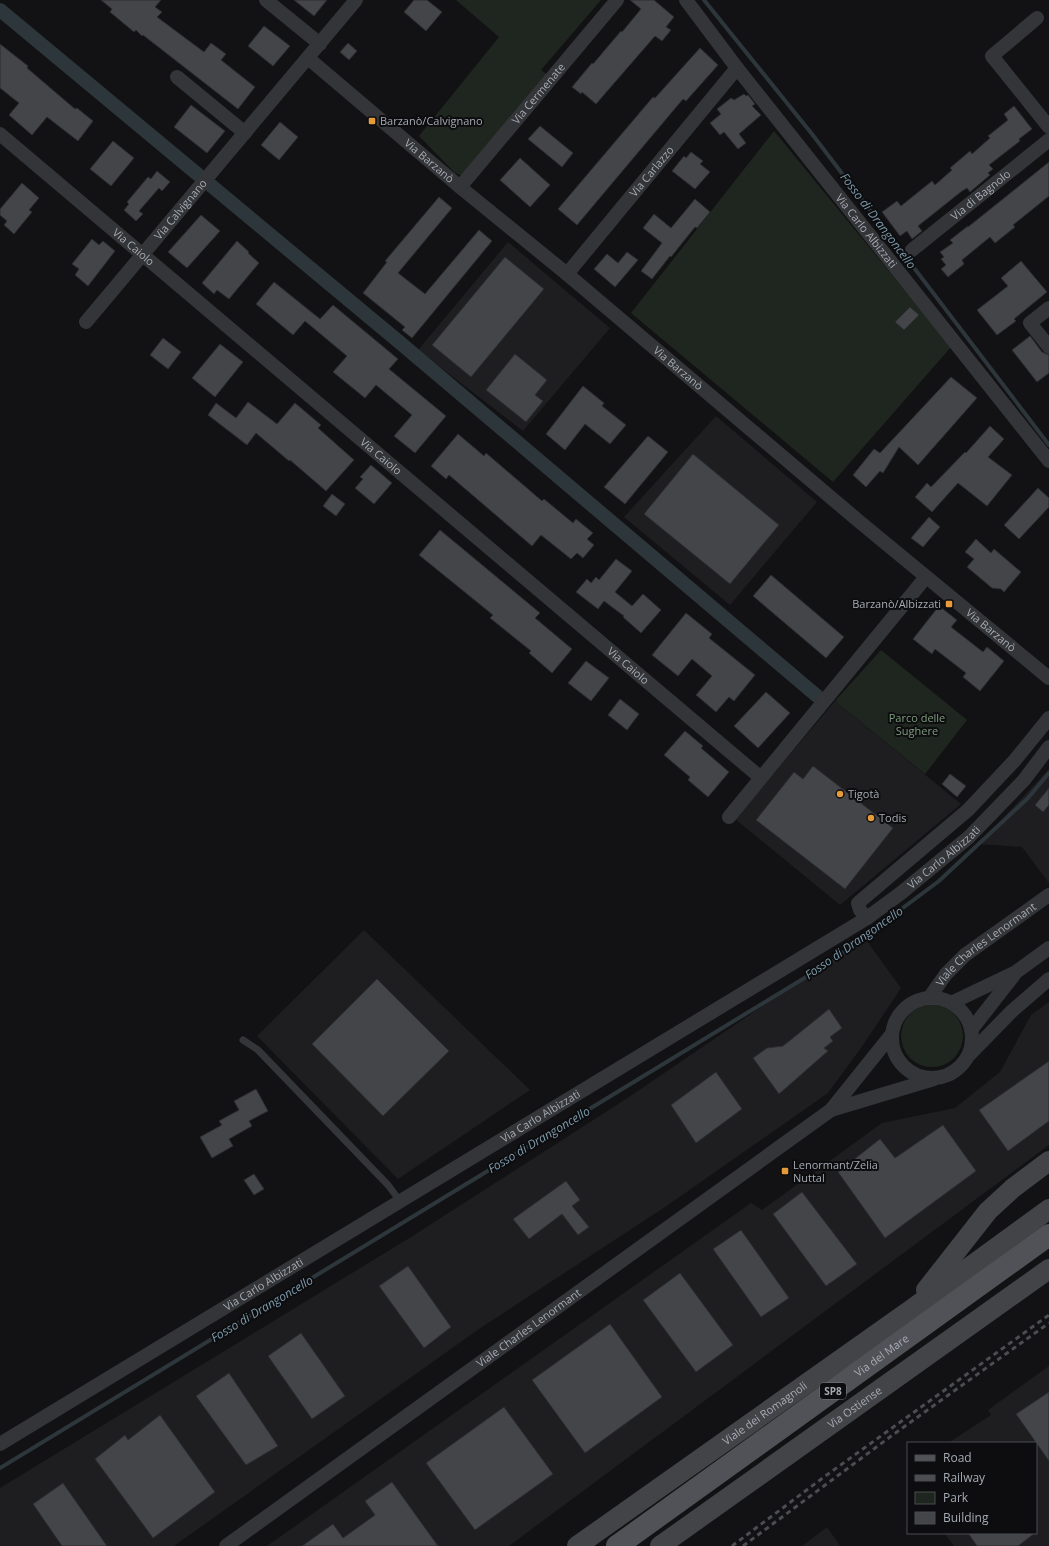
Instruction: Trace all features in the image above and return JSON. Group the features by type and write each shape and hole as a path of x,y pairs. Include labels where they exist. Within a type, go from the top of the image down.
{"main road":[{"path":"912,1309 984,1216 1004,1195 1049,1161"},
{"name":"Viale dei Romagnoli","path":"577,1546 912,1309 1049,1209"},
{"name":"Via del Mare","path":"617,1546 1049,1235"},
{"name":"Via Ostiense","path":"660,1546 1049,1269"},
{"path":"988,1313 1049,1286"}],"street":[{"path":"266,0 320,44"},
{"name":"Via Calvignano","path":"86,322 356,0"},
{"name":"Via Cermenate","path":"460,188 617,0"},
{"name":"Via Carlo Albizzati","path":"686,0 737,68 1049,461"},
{"path":"1037,18 992,56 1049,127"},
{"name":"Via Barzanò","path":"308,58 460,188 567,274 926,577 1049,678"},
{"name":"Via Carlazzo","path":"567,274 737,68"},
{"path":"177,77 245,133"},
{"name":"Via Caiolo","path":"0,134 761,778"},
{"name":"Via di Bagnolo","path":"912,250 1049,140"},
{"path":"1049,308 1030,323 1049,347"},
{"path":"729,817 926,577"},
{"path":"866,918 860,910 858,904 968,810 1015,760 1049,718"},
{"name":"Via Carlo Albizzati","path":"0,1444 866,918 901,893 969,837 1024,780 1049,747"},
{"name":"Viale Charles Lenormant","path":"929,998 946,974 965,955 1049,895"},
{"path":"952,1003 1016,972 1049,948"},
{"path":"971,1030 1016,972"},
{"path":"967,1057 971,1048 971,1030 967,1019 952,1003 940,999 929,998 915,1002 904,1009 896,1020 892,1034 893,1046 897,1058 905,1067 915,1074 927,1078 940,1077 956,1070 1012,1011 1049,979"},
{"name":"Viale Charles Lenormant","path":"226,1546 831,1110 892,1034"},
{"name":"Viale Charles Lenormant","path":"831,1110 940,1077"}],"lane":[{"path":"243,1040 258,1050 388,1185 400,1201"}],"shaded area":[{"path":"508,242 610,328 523,431 418,350"},
{"path":"716,416 817,502 730,605 624,517"},
{"path":"835,701 961,804 840,905 735,819"},
{"path":"1049,769 1049,883 1022,847 979,844"},
{"path":"364,930 530,1090 398,1179 257,1036"},
{"path":"864,937 901,988 861,1048 828,1093 668,1205 479,1329 174,1546 0,1546 0,1488 411,1237 626,1099"},
{"path":"1049,1002 1049,1145 509,1546 267,1546 751,1203 762,1210 882,1123 955,1108 1000,1072 1031,1015"},
{"path":"1049,1366 1049,1546 954,1546 945,1534 1037,1534 1037,1442 950,1442 991,1415 988,1410"},
{"path":"827,1527 840,1546 802,1546"}],"green space":[{"path":"456,0 601,0 541,70 548,75 465,175 455,173 419,136 499,37"},
{"path":"774,131 951,347 833,482 631,313"},
{"name":"Parco delle Sughere","path":"881,650 967,720 925,774 835,701"},
{"path":"932,1005 949,1010 954,1014 958,1019 963,1036 958,1053 954,1058 949,1062 932,1067 915,1062 910,1058 906,1053 901,1036 906,1019 910,1014 915,1010"}],"building":[{"path":"101,0 161,0 155,7 162,12 157,17 204,52 211,43 226,54 221,60 255,87 238,109 143,35 142,36 136,30 134,32 110,12 112,9"},
{"path":"294,0 327,0 314,16"},
{"path":"414,0 427,0 442,12 426,31 404,12"},
{"path":"630,0 654,0 674,17 666,27 671,30 662,41 655,36 596,104 582,92 581,94 572,87 641,9"},
{"path":"264,26 290,46 273,66 248,46"},
{"path":"348,43 357,51 349,60 340,52"},
{"path":"0,44 28,66 27,68 75,109 77,108 93,121 78,141 47,117 32,135 9,115 19,103 0,88"},
{"path":"700,48 718,65 686,101 683,99 577,225 558,209 653,97 655,98"},
{"path":"744,94 746,96 748,95 755,104 752,106 761,115 739,134 746,143 738,149 724,132 720,135 710,123 721,114 717,109 731,98 734,100"},
{"path":"191,105 225,131 207,153 174,127"},
{"path":"1014,106 1032,129 1019,139 1020,141 989,165 993,169 988,173 990,175 970,192 967,188 962,191 918,226 922,231 912,239 907,231 900,236 882,212 897,201 901,206 932,181 935,185 952,170 950,168 970,151 972,154 990,138 988,136 1008,120 1004,114"},
{"path":"280,122 298,137 279,160 261,145"},
{"path":"540,126 573,153 562,167 528,139"},
{"path":"113,141 134,158 111,186 90,169"},
{"path":"691,152 703,161 700,164 710,172 695,189 672,171 684,156 686,158"},
{"path":"520,158 550,185 530,207 500,180"},
{"path":"1049,162 1049,196 1013,225 1015,227 995,243 990,237 962,260 964,264 948,277 941,269 946,265 941,259 944,257 940,252 953,243 950,240"},
{"path":"157,171 170,182 162,191 159,188 139,211 143,214 136,221 124,210 129,204 127,202 148,177 151,179"},
{"path":"22,183 39,198 29,210 32,212 14,234 4,225 7,221 0,215 0,209"},
{"path":"439,197 452,208 398,273 425,294 479,230 492,241 412,338 402,330 405,327 363,293 387,262 385,261"},
{"path":"695,199 710,212 697,228 695,227 652,279 641,271 662,243 643,228 654,214 671,228"},
{"path":"201,215 220,231 187,268 168,252"},
{"path":"92,239 99,245 103,241 115,251 88,286 75,275 79,269 72,264"},
{"path":"237,241 259,263 229,299 217,290 214,294 202,283"},
{"path":"627,252 638,260 615,287 594,269 607,254 618,263"},
{"path":"505,257 544,289 471,377 432,345"},
{"path":"1021,261 1047,292 1014,319 1016,321 997,335 977,310 1008,286 1001,278"},
{"path":"274,282 320,319 333,305 398,359 389,369 446,416 415,453 394,436 412,415 376,385 365,398 333,372 347,356 305,321 293,335 256,304"},
{"path":"910,307 919,315 904,330 895,322"},
{"path":"1030,336 1042,352 1049,355 1049,373 1037,382 1012,350"},
{"path":"163,338 181,352 168,369 150,355"},
{"path":"220,344 243,362 215,397 192,378"},
{"path":"515,354 547,380 535,395 543,401 526,422 486,390"},
{"path":"951,377 977,398 918,465 899,447 883,473 880,471 866,487 853,475 874,449 880,453"},
{"path":"583,386 604,403 602,406 626,425 610,444 585,424 565,450 546,434"},
{"path":"248,402 277,424 295,403 321,425 318,428 354,460 326,491 256,433 247,445 208,415 216,403 236,418"},
{"path":"990,426 1004,439 988,457 1012,475 987,506 958,483 932,512 915,497 927,483 931,487 965,452 966,453"},
{"path":"458,434 484,456 486,453 542,501 544,499 573,523 576,519 593,533 587,539 594,545 583,558 577,553 571,559 541,535 532,546 449,475 446,479 431,466"},
{"path":"648,436 668,452 625,504 604,487"},
{"path":"693,454 779,525 730,584 644,514"},
{"path":"371,465 392,483 374,504 355,488 363,479 360,477"},
{"path":"1038,488 1049,498 1049,507 1019,539 1004,525"},
{"path":"332,494 345,504 336,516 323,506"},
{"path":"929,517 940,527 923,547 911,538"},
{"path":"440,530 540,613 535,618 572,649 552,673 529,653 531,651 490,618 493,615 419,555"},
{"path":"976,539 991,553 994,549 1021,572 1004,592 1001,589 992,588 967,567 974,559 965,552"},
{"path":"616,559 632,571 615,592 632,606 643,594 661,610 641,633 623,617 624,616 604,601 598,609 576,592 587,579 591,583 596,577 599,580"},
{"path":"771,575 844,637 826,658 753,596"},
{"path":"939,606 957,620 951,627 983,652 987,647 1004,661 980,691 963,677 966,673 935,649 932,654 913,639"},
{"path":"686,613 712,634 709,638 755,675 734,701 729,697 716,712 696,695 712,676 692,659 678,676 652,655"},
{"path":"586,661 609,678 591,701 568,683"},
{"path":"766,692 790,713 758,748 734,726"},
{"path":"620,699 639,714 627,730 608,715"},
{"path":"685,731 703,746 701,748 729,772 708,797 688,780 690,777 664,755"},
{"path":"813,766 893,828 845,889 756,820 794,772 803,779"},
{"path":"950,774 966,786 957,797 942,784"},
{"path":"1049,788 1049,805 1043,812 1035,805"},
{"path":"377,979 449,1051 383,1116 312,1044"},
{"path":"829,1009 842,1028 830,1037 833,1041 824,1048 828,1051 779,1094 753,1058 767,1048 783,1046"},
{"path":"1049,1061 1049,1121 1008,1151 979,1110"},
{"path":"716,1072 742,1109 696,1143 671,1105"},
{"path":"256,1089 268,1111 249,1121 252,1126 229,1139 233,1146 212,1158 200,1137 222,1125 219,1121 239,1110 234,1101"},
{"path":"943,1125 976,1171 885,1238 838,1172 880,1139 895,1158"},
{"path":"254,1174 264,1189 254,1195 244,1180"},
{"path":"566,1181 580,1200 572,1206 589,1227 578,1235 562,1214 529,1239 513,1219"},
{"path":"802,1192 857,1264 826,1286 773,1214"},
{"path":"741,1230 789,1298 761,1317 713,1249"},
{"path":"408,1266 451,1327 424,1348 379,1286"},
{"path":"680,1273 733,1345 696,1372 643,1300"},
{"path":"610,1324 662,1397 585,1453 532,1380"},
{"path":"301,1333 345,1396 312,1419 268,1356"},
{"path":"229,1373 278,1446 246,1465 196,1396"},
{"path":"1049,1392 1049,1461 1037,1442 1016,1414"},
{"path":"504,1407 553,1474 475,1530 426,1463"},
{"path":"160,1415 215,1492 153,1538 95,1459 125,1435 128,1440"},
{"path":"392,1482 438,1546 302,1546 333,1524 343,1538 375,1515 365,1501"},
{"path":"63,1483 107,1546 62,1546 33,1504"},
{"path":"969,1534 1034,1534 1018,1546 977,1546"}],"waterway":[{"name":"Fosso di Drangoncello","path":"704,0 812,134 1049,445"},
{"path":"0,10 398,341 817,696"},
{"name":"Fosso di Drangoncello","path":"0,1468 829,963 939,881 1028,798 1049,773"}],"railway":[{"path":"732,1546 824,1477 1049,1315"},
{"path":"743,1546 894,1434 1049,1323"}],"place":[{"name":"Barzanò/Calvignano","path":"372,121"},
{"name":"Barzanò/Albizzati","path":"949,604"},
{"name":"Tigotà","path":"840,794"},
{"name":"Todis","path":"871,818"},
{"name":"Lenormant/Zelia Nuttal","path":"785,1171"}]}
